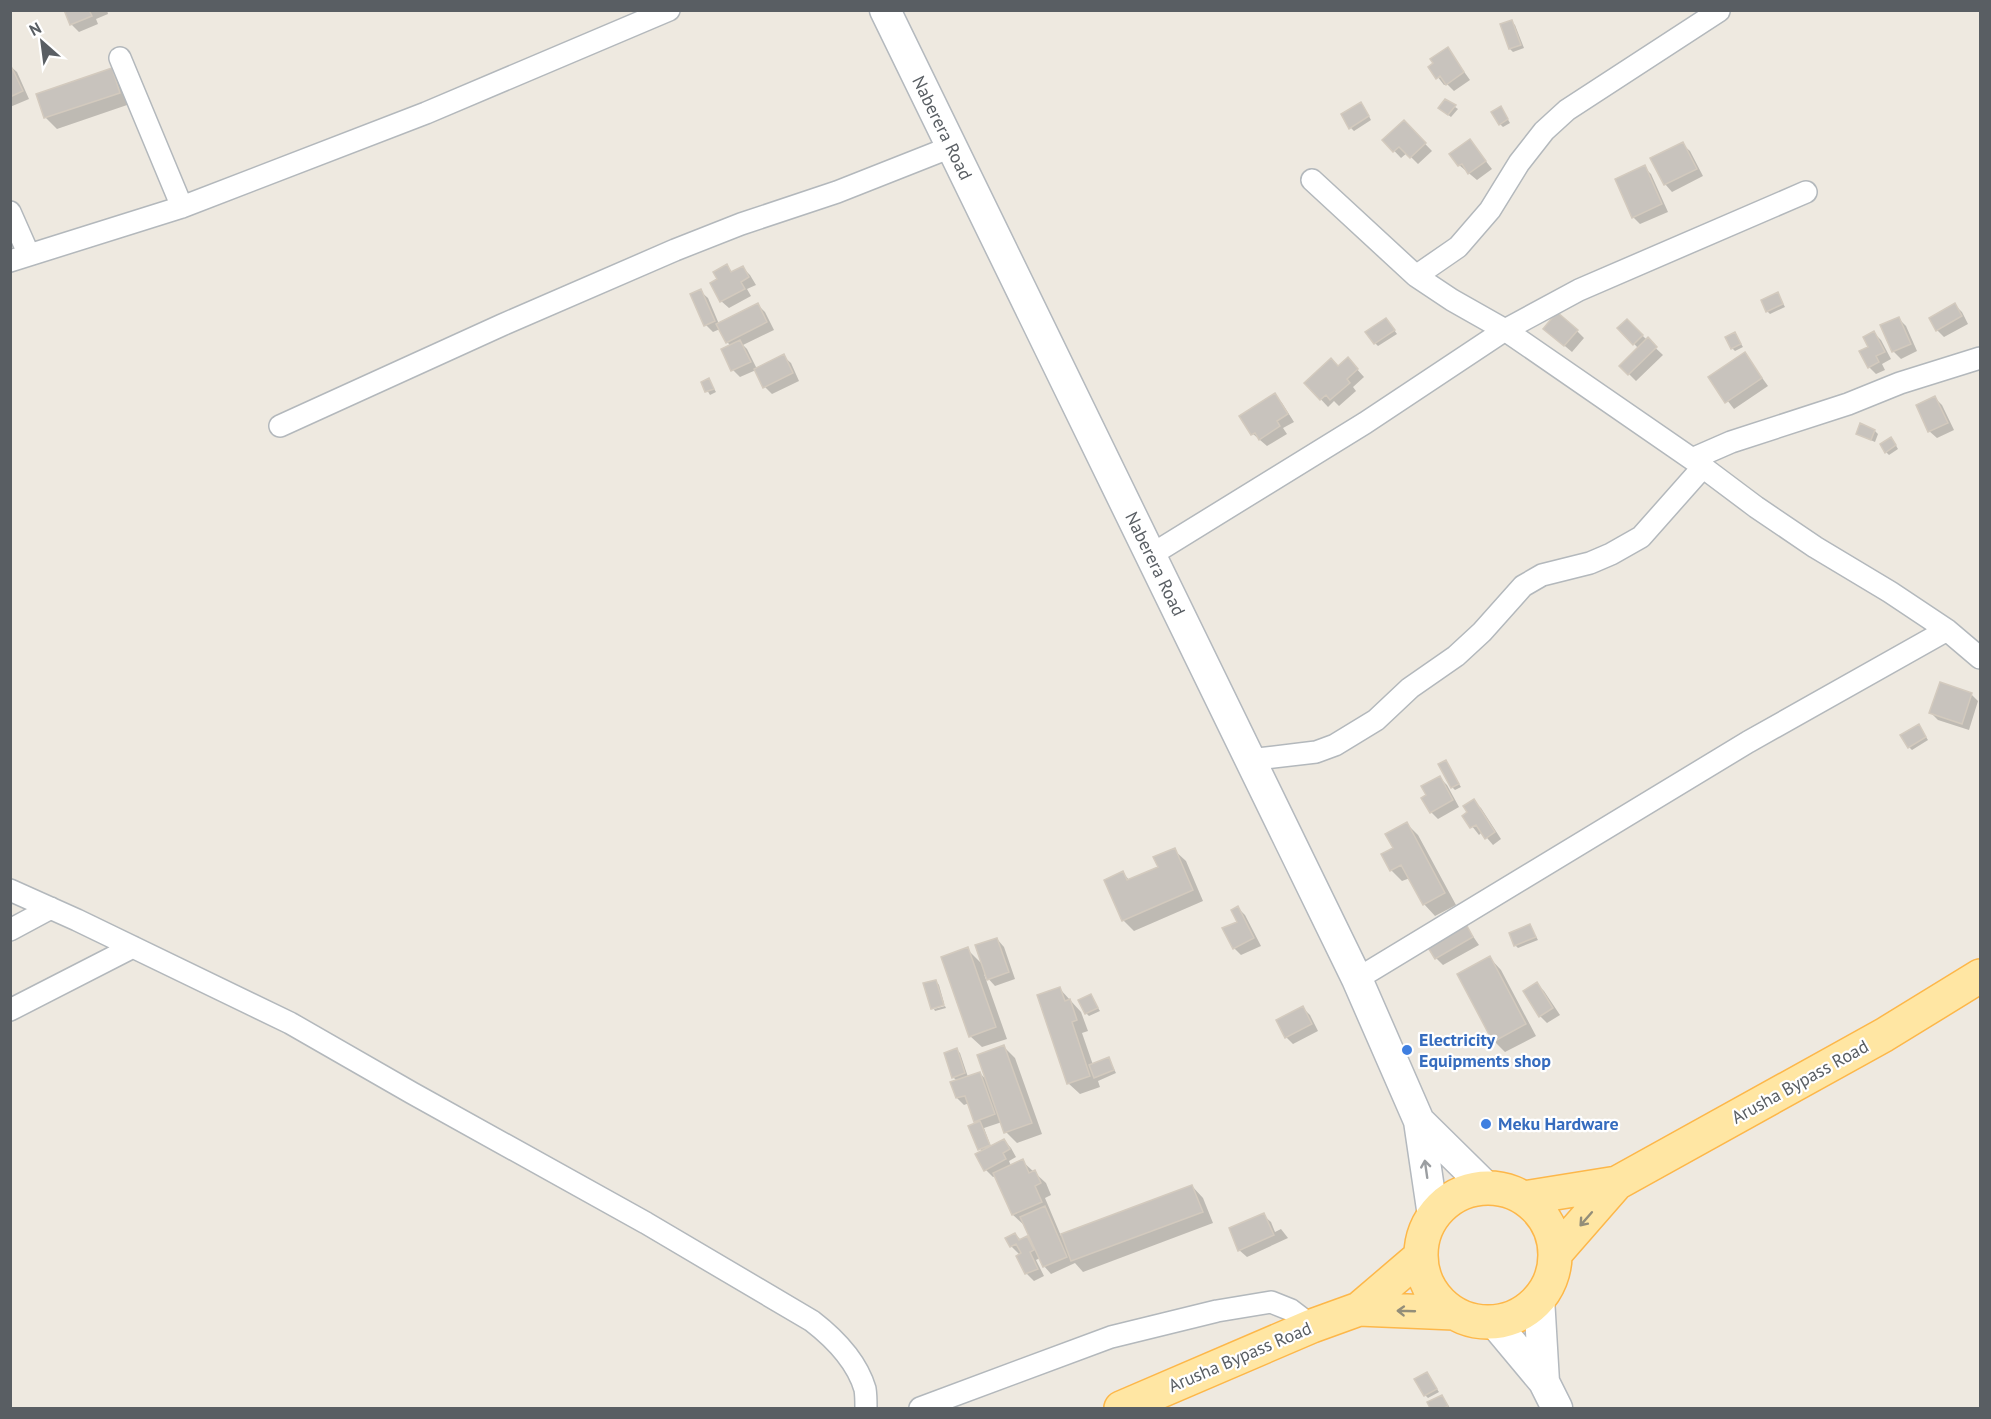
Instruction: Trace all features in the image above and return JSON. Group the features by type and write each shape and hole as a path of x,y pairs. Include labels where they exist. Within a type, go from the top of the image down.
{"main road":[{"name":"Arusha Bypass Road","path":"1524,1198 1617,1183 1884,1035 1980,976"},
{"name":"Arusha Bypass Road","path":"1555,1254 1617,1183"},
{"name":"Arusha Bypass Road","path":"1486,1187 1506,1190 1524,1198 1541,1213 1551,1232 1555,1254 1551,1278 1539,1298 1526,1310 1510,1318 1493,1321 1473,1320 1454,1312 1436,1298 1425,1278 1420,1256 1424,1235 1433,1216 1447,1201 1465,1191 1486,1187"},
{"name":"Arusha Bypass Road","path":"1121,1408 1312,1326 1359,1309 1420,1256"},
{"name":"Arusha Bypass Road","path":"1359,1309 1454,1312"}],"street":[{"path":"10,212 20,258 182,207 426,113 669,10"},
{"name":"Naberera Road","path":"885,10 1357,979 1419,1122 1433,1216"},
{"path":"1416,276 1458,247 1490,210 1519,164 1544,131 1567,110 1719,11"},
{"path":"120,58 182,207"},
{"path":"280,426 502,325 675,250 741,224 837,192 951,147"},
{"path":"1312,180 1416,276 1452,300 1505,330 1697,463 1766,514 1947,630 1980,658"},
{"path":"1150,555 1365,423 1505,330 1580,290 1806,192"},
{"path":"1249,760 1316,752 1335,745 1376,720 1410,688 1456,656 1482,632 1523,586 1542,575 1590,563 1641,537 1697,463 1731,442 1837,407 1900,383 1980,358"},
{"path":"1357,979 1748,742 1947,630"},
{"path":"10,890 290,1023 646,1223 812,1321 826,1332 856,1370 865,1390 866,1408"},
{"path":"10,930 51,908"},
{"path":"10,1010 133,947"},
{"name":"Naberera Road","path":"1419,1122 1486,1187"},
{"path":"1539,1298 1544,1382"},
{"path":"920,1408 1112,1337 1217,1311 1271,1302 1291,1310 1312,1326"},
{"path":"1493,1321 1544,1382 1557,1408"}],"building":[{"path":"64,10 93,10 90,12 92,16 70,25"},
{"path":"1512,20 1521,45 1509,49 1500,24"},
{"path":"1448,47 1464,72 1446,85 1440,76 1436,79 1428,67 1433,63 1430,59"},
{"path":"10,64 23,91 10,97"},
{"path":"112,68 120,93 44,118 36,94"},
{"path":"1445,99 1456,105 1448,115 1438,108"},
{"path":"1361,102 1369,116 1349,129 1341,114"},
{"path":"1501,106 1508,119 1499,125 1491,112"},
{"path":"1404,120 1426,143 1410,158 1399,147 1393,152 1382,140"},
{"path":"1470,139 1486,161 1468,174 1462,164 1458,166 1449,154"},
{"path":"1683,142 1697,169 1664,185 1650,158"},
{"path":"1645,165 1662,204 1632,218 1615,179"},
{"path":"727,264 731,272 743,266 749,277 741,282 745,289 720,302 710,283 717,279 713,272"},
{"path":"701,289 715,321 704,326 690,294"},
{"path":"1778,292 1783,304 1766,312 1761,300"},
{"path":"758,303 767,322 726,343 716,324"},
{"path":"1955,303 1962,316 1936,331 1929,318"},
{"path":"1557,312 1578,330 1564,346 1543,329"},
{"path":"1899,317 1911,344 1892,352 1880,325"},
{"path":"1386,318 1395,330 1374,344 1365,332"},
{"path":"1627,319 1643,335 1633,345 1617,328"},
{"path":"1874,331 1885,352 1876,356 1879,362 1868,368 1859,351 1868,347 1863,337"},
{"path":"1735,332 1741,344 1731,349 1725,337"},
{"path":"1648,337 1657,347 1628,375 1619,366"},
{"path":"740,340 751,362 731,371 721,349"},
{"path":"1745,352 1762,378 1725,403 1708,377"},
{"path":"784,354 793,373 763,388 754,369"},
{"path":"1348,357 1358,369 1347,379 1350,383 1330,400 1326,395 1320,400 1304,383 1331,358 1338,366"},
{"path":"709,378 714,389 705,392 701,382"},
{"path":"1275,393 1288,414 1277,421 1280,426 1259,440 1255,433 1251,435 1239,416"},
{"path":"1935,396 1948,423 1928,432 1916,405"},
{"path":"1860,423 1875,430 1871,440 1856,434"},
{"path":"1891,437 1896,445 1885,453 1880,444"},
{"path":"1940,682 1972,693 1962,724 1929,713"},
{"path":"1919,724 1926,737 1908,748 1900,735"},
{"path":"1446,760 1459,784 1451,788 1438,764"},
{"path":"1440,776 1453,800 1430,813 1421,798 1426,795 1421,786"},
{"path":"1474,799 1495,832 1485,839 1476,825 1470,828 1462,816 1467,812 1463,806"},
{"path":"1407,822 1445,893 1423,905 1401,865 1390,871 1381,854 1393,848 1385,834"},
{"path":"1175,848 1193,890 1122,921 1104,880 1123,871 1127,880 1158,867 1153,857"},
{"path":"1238,906 1254,938 1233,949 1222,928 1237,922 1231,910"},
{"path":"1466,924 1473,937 1435,959 1427,946"},
{"path":"1530,924 1536,937 1514,946 1509,933"},
{"path":"997,938 1009,972 987,980 975,945"},
{"path":"968,947 996,1027 969,1037 941,957"},
{"path":"1490,956 1526,1024 1493,1042 1457,974"},
{"path":"936,980 944,1005 931,1009 923,983"},
{"path":"1537,982 1553,1008 1539,1017 1523,991"},
{"path":"1060,987 1065,1001 1070,999 1077,1020 1072,1022 1090,1076 1067,1084 1037,995"},
{"path":"1091,994 1098,1008 1085,1014 1078,1000"},
{"path":"1303,1006 1312,1024 1285,1038 1276,1020"},
{"path":"1004,1045 1032,1123 1004,1133 977,1055"},
{"path":"957,1048 965,1073 952,1078 944,1053"},
{"path":"1109,1057 1114,1070 1094,1078 1089,1065"},
{"path":"980,1072 995,1114 974,1122 965,1096 956,1098 950,1082"},
{"path":"980,1121 990,1145 978,1150 968,1126"},
{"path":"1004,1139 1010,1149 1003,1153 1006,1159 984,1171 975,1154"},
{"path":"1023,1159 1029,1173 1035,1170 1041,1183 1035,1186 1042,1202 1012,1215 993,1173"},
{"path":"1192,1185 1203,1212 1071,1261 1061,1234"},
{"path":"1045,1206 1067,1257 1043,1267 1020,1217"},
{"path":"1264,1213 1274,1235 1238,1251 1229,1228"},
{"path":"1015,1233 1019,1240 1027,1236 1034,1250 1030,1252 1038,1269 1025,1274 1016,1256 1021,1253 1016,1244 1010,1247 1005,1238"},
{"path":"1427,1372 1437,1389 1424,1396 1414,1379"},
{"path":"1442,1395 1448,1406 1430,1408 1427,1402"}],"place":[{"name":"Electricity Equipments shop","path":"1407,1050"},
{"name":"Meku Hardware","path":"1486,1124"}]}
